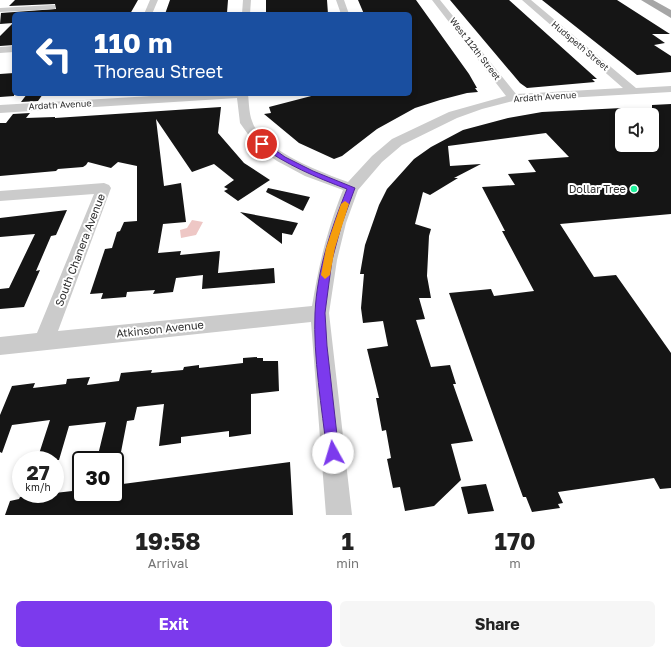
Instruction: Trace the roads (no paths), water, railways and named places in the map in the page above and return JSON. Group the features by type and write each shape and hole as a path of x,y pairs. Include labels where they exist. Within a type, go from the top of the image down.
{"main road":[{"path":"646,0 671,15"},
{"path":"661,0 671,5"}],"street":[{"path":"0,10 49,11 59,0"},
{"path":"149,12 154,0"},
{"path":"246,12 247,0"},
{"path":"340,0 344,12"},
{"name":"West 112th Street","path":"436,0 514,98"},
{"name":"Hudspeth Street","path":"526,0 633,91"},
{"path":"0,50 12,49"},
{"name":"Ardath Avenue","path":"351,188 377,159 397,142 453,115 478,107 514,98 671,89"},
{"name":"Ardath Avenue","path":"0,109 208,96"},
{"path":"240,96 246,123 262,144 282,158 310,173 351,188 338,223 328,260 320,313 339,515"},
{"name":"South Chanera Avenue","path":"0,196 104,188 44,341"},
{"name":"Atkinson Avenue","path":"0,346 320,313"}],"place":[{"name":"Dollar Tree","path":"634,189"}]}
